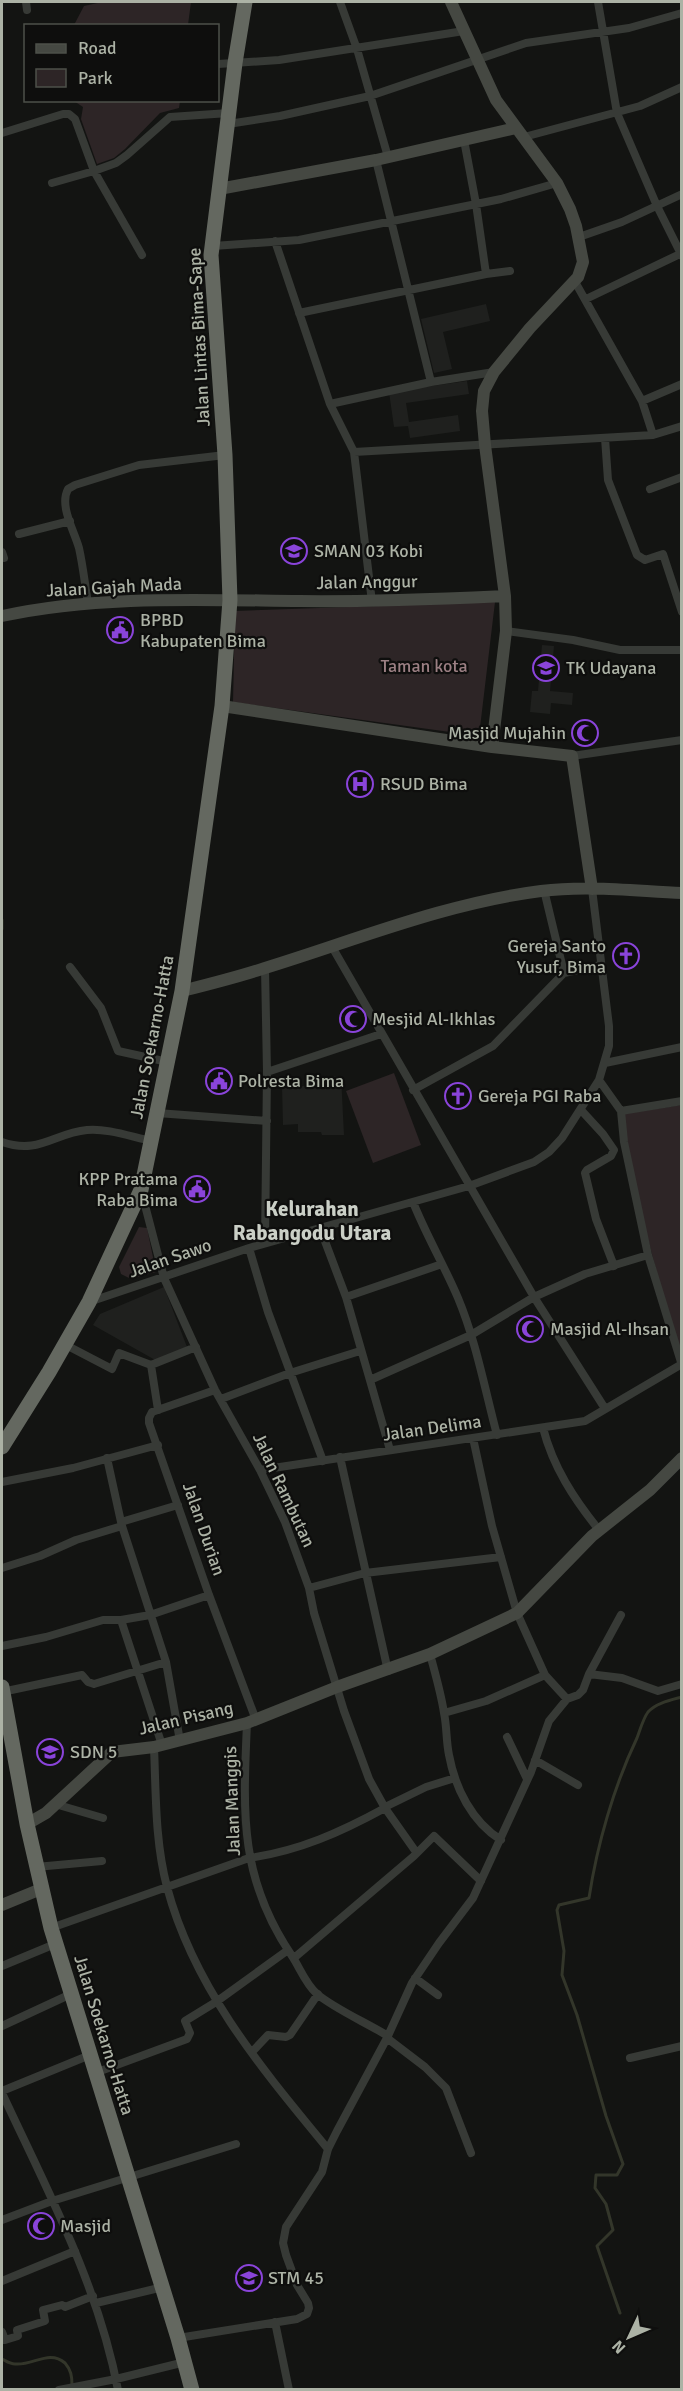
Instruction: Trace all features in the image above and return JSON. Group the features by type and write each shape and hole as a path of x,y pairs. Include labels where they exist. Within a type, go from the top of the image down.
{"highway":[{"name":"Jalan Lintas Bima-Sape","path":"230,600 225,454 212,255 235,63 248,3"},
{"name":"Jalan Soekarno-Hatta","path":"2,1447 89,1302 141,1190 182,992 222,706 230,600"},
{"name":"Jalan Soekarno-Hatta","path":"2,1687 5,1729 51,1929 163,2288 192,2390"}],"street":[{"path":"340,2 370,96 391,222 410,290 431,382"},
{"path":"451,2 496,100 557,183 570,209 584,262 574,280 530,327 494,372 484,391 482,411 485,445 505,596 506,631 492,747"},
{"path":"586,299 681,254 657,206 617,113 598,2"},
{"path":"52,183 116,163 170,117 269,119 370,96 541,39 629,28 681,13"},
{"path":"219,64 279,60 357,50 464,31"},
{"path":"219,189 464,140 520,133 617,113 640,106 681,87"},
{"path":"2,133 63,114 69,114 75,119 94,171 142,255"},
{"path":"464,140 486,274"},
{"path":"213,246 299,240 501,199 557,183"},
{"path":"579,237 681,194"},
{"path":"275,241 330,404 354,452 372,602"},
{"path":"299,313 510,271"},
{"path":"574,280 642,401 652,435"},
{"path":"330,404 431,382 494,372"},
{"path":"642,401 681,384"},
{"path":"354,452 652,435 681,426"},
{"path":"605,438 608,480 637,555 645,560 663,554 681,612"},
{"path":"88,603 79,548 70,522 65,496 71,486 149,463 225,454"},
{"path":"650,489 681,477"},
{"path":"19,534 70,522"},
{"name":"Jalan Anggur","path":"230,600 372,602 505,596"},
{"name":"Jalan Gajah Mada","path":"2,615 88,603 230,600"},
{"path":"506,631 573,640 620,650 681,650"},
{"path":"222,706 427,735 492,747 572,756 681,740"},
{"path":"572,756 592,889"},
{"path":"182,992 265,968 393,925 500,897 544,890 592,889 681,893"},
{"name":"Jalan Sawo","path":"89,1302 265,1243 469,1186 534,1162 549,1152 562,1138 581,1110 599,1080 605,1064 609,1026 592,889"},
{"path":"544,890 564,974"},
{"path":"331,945 534,1297 604,1407"},
{"path":"413,1090 493,1046 564,974 601,964"},
{"path":"70,967 101,1008 118,1051 168,1062"},
{"path":"265,968 267,1072 265,1243"},
{"path":"267,1072 381,1034"},
{"path":"605,1064 681,1047"},
{"path":"599,1080 621,1111 624,1142 648,1255 681,1363"},
{"path":"621,1111 681,1101"},
{"path":"581,1110 614,1150 611,1156 585,1173 596,1219 614,1266"},
{"path":"157,1113 267,1121"},
{"path":"2,1142 15,1146 41,1145 86,1130 152,1141"},
{"name":"Jalan Rambutan","path":"141,1190 164,1278 215,1390 260,1470 285,1522 309,1588 314,1613 356,1749 385,1807 416,1852"},
{"path":"413,1202 458,1299 471,1335 497,1435"},
{"path":"320,1228 346,1297 390,1450"},
{"path":"249,1248 290,1373 323,1461"},
{"path":"370,1380 471,1335 534,1297 585,1274 648,1255"},
{"path":"346,1297 442,1264"},
{"path":"64,1344 112,1369 119,1353 151,1365 196,1347"},
{"path":"221,1400 290,1373 360,1351"},
{"name":"Jalan Delima","path":"260,1470 585,1421 604,1407 681,1363"},
{"path":"151,1365 158,1410 215,1390"},
{"name":"Jalan Durian","path":"158,1410 148,1419 251,1721"},
{"path":"543,1428 547,1444 562,1477 599,1530"},
{"path":"474,1438 501,1557 517,1613 545,1675 567,1699"},
{"path":"2,1482 74,1468 158,1445"},
{"path":"340,1457 388,1671"},
{"path":"107,1458 122,1524 166,1662 180,1741"},
{"path":"517,1613 599,1530 650,1490 681,1458"},
{"path":"2,1568 178,1505"},
{"path":"309,1588 365,1573 501,1557"},
{"path":"2,1646 46,1637 104,1620 122,1620 150,1615 209,1595"},
{"name":"Jalan Pisang","path":"27,1824 46,1813 112,1752 158,1746 251,1721 430,1654 517,1613"},
{"path":"178,2338 303,2317 309,2312 308,2303 290,2269 283,2243 286,2228 322,2172 328,2149 416,1977 439,1942 460,1917 481,1881 527,1779 549,1721 567,1699 578,1695 583,1690 621,1615"},
{"path":"122,1620 158,1746 158,1833 167,1887 188,1950 216,2002 328,2149"},
{"path":"430,1654 444,1713 449,1755 455,1778 465,1802 479,1821 501,1840"},
{"path":"2,1692 82,1675 88,1682 94,1684 166,1662"},
{"path":"590,1674 622,1678 658,1691 681,1684"},
{"path":"444,1713 486,1701 545,1675"},
{"name":"Jalan Manggis","path":"251,1721 245,1776 249,1858 264,1904 301,1972 318,1994 387,2037 425,2067 446,2088 471,2153"},
{"path":"507,1737 527,1779"},
{"path":"535,1760 578,1785"},
{"path":"51,1929 249,1858 275,1854 321,1840 426,1787 455,1778"},
{"path":"55,1804 103,1818"},
{"path":"294,1958 415,1856 416,1852 434,1836 481,1881"},
{"path":"36,1867 102,1861"},
{"path":"2,1905 41,1889"},
{"path":"2,1966 56,1944"},
{"path":"95,2073 187,2039 190,2033 185,2021 216,2002 288,1950"},
{"path":"416,1977 438,1995"},
{"path":"2,2026 71,1994"},
{"path":"252,2052 268,2035 286,2037 290,2035 318,1994"},
{"path":"630,2058 681,2046"},
{"path":"90,2055 2,2092 75,2251 112,2356 118,2390"},
{"path":"2,2220 52,2201 236,2144"},
{"path":"2,2281 75,2251"},
{"path":"2,2332 5,2340 18,2336 17,2330 45,2321 43,2310 163,2288"},
{"path":"275,2322 289,2390"},
{"path":"59,2390 185,2362"}],"shaded area":[{"path":"486,304 490,321 443,332 452,369 434,373 421,319"},
{"path":"467,381 469,394 406,403 409,422 458,415 460,431 410,438 408,426 394,427 389,392"},
{"name":"TK Udayana","path":"542,645 554,646 550,691 573,693 572,705 551,703 550,714 530,712 532,691 538,691"},
{"path":"341,1076 344,1135 298,1132 298,1124 283,1125 282,1087 323,1085 323,1077"},
{"path":"164,1287 187,1347 157,1361 93,1325 100,1314"}],"green space":[{"path":"102,2 191,2 188,24 75,24 84,6"},
{"path":"76,102 180,102 179,108 160,113 114,158 97,164 81,119 83,107"},
{"name":"Taman kota","path":"495,602 479,736 233,702 235,611"},
{"path":"394,1073 421,1145 373,1163 346,1091"},
{"path":"681,1105 681,1357 648,1236 623,1114"},
{"path":"139,1227 147,1228 156,1272 131,1279 121,1274 119,1267"}],"waterway":[{"path":"2,920 2,929"},
{"path":"620,2313 597,2246 613,2230 606,2204 595,2188 596,2175 617,2175 623,2164 606,2116 577,2015 562,1975 564,1951 557,1910 559,1905 589,1898 607,1816 646,1715 659,1704 682,1697"},
{"path":"2,2359 15,2364 47,2358 59,2359 69,2368 72,2385"}],"place":[{"name":"SMAN 03 Kobi","path":"294,551"},
{"name":"BPBD Kabupaten Bima","path":"120,630"},
{"name":"TK Udayana","path":"546,668"},
{"name":"Masjid Mujahin","path":"585,733"},
{"name":"RSUD Bima","path":"360,784"},
{"name":"Gereja Santo Yusuf, Bima","path":"626,956"},
{"name":"Mesjid Al-Ikhlas","path":"353,1019"},
{"name":"Polresta Bima","path":"219,1081"},
{"name":"Gereja PGI Raba","path":"458,1096"},
{"name":"KPP Pratama Raba Bima","path":"197,1189"},
{"name":"Masjid Al-Ihsan","path":"530,1329"},
{"name":"SDN 5","path":"50,1752"},
{"name":"Masjid","path":"41,2226"},
{"name":"STM 45","path":"249,2278"}],"district":[{"name":"Kelurahan Rabangodu Utara","path":"312,1221"}]}
